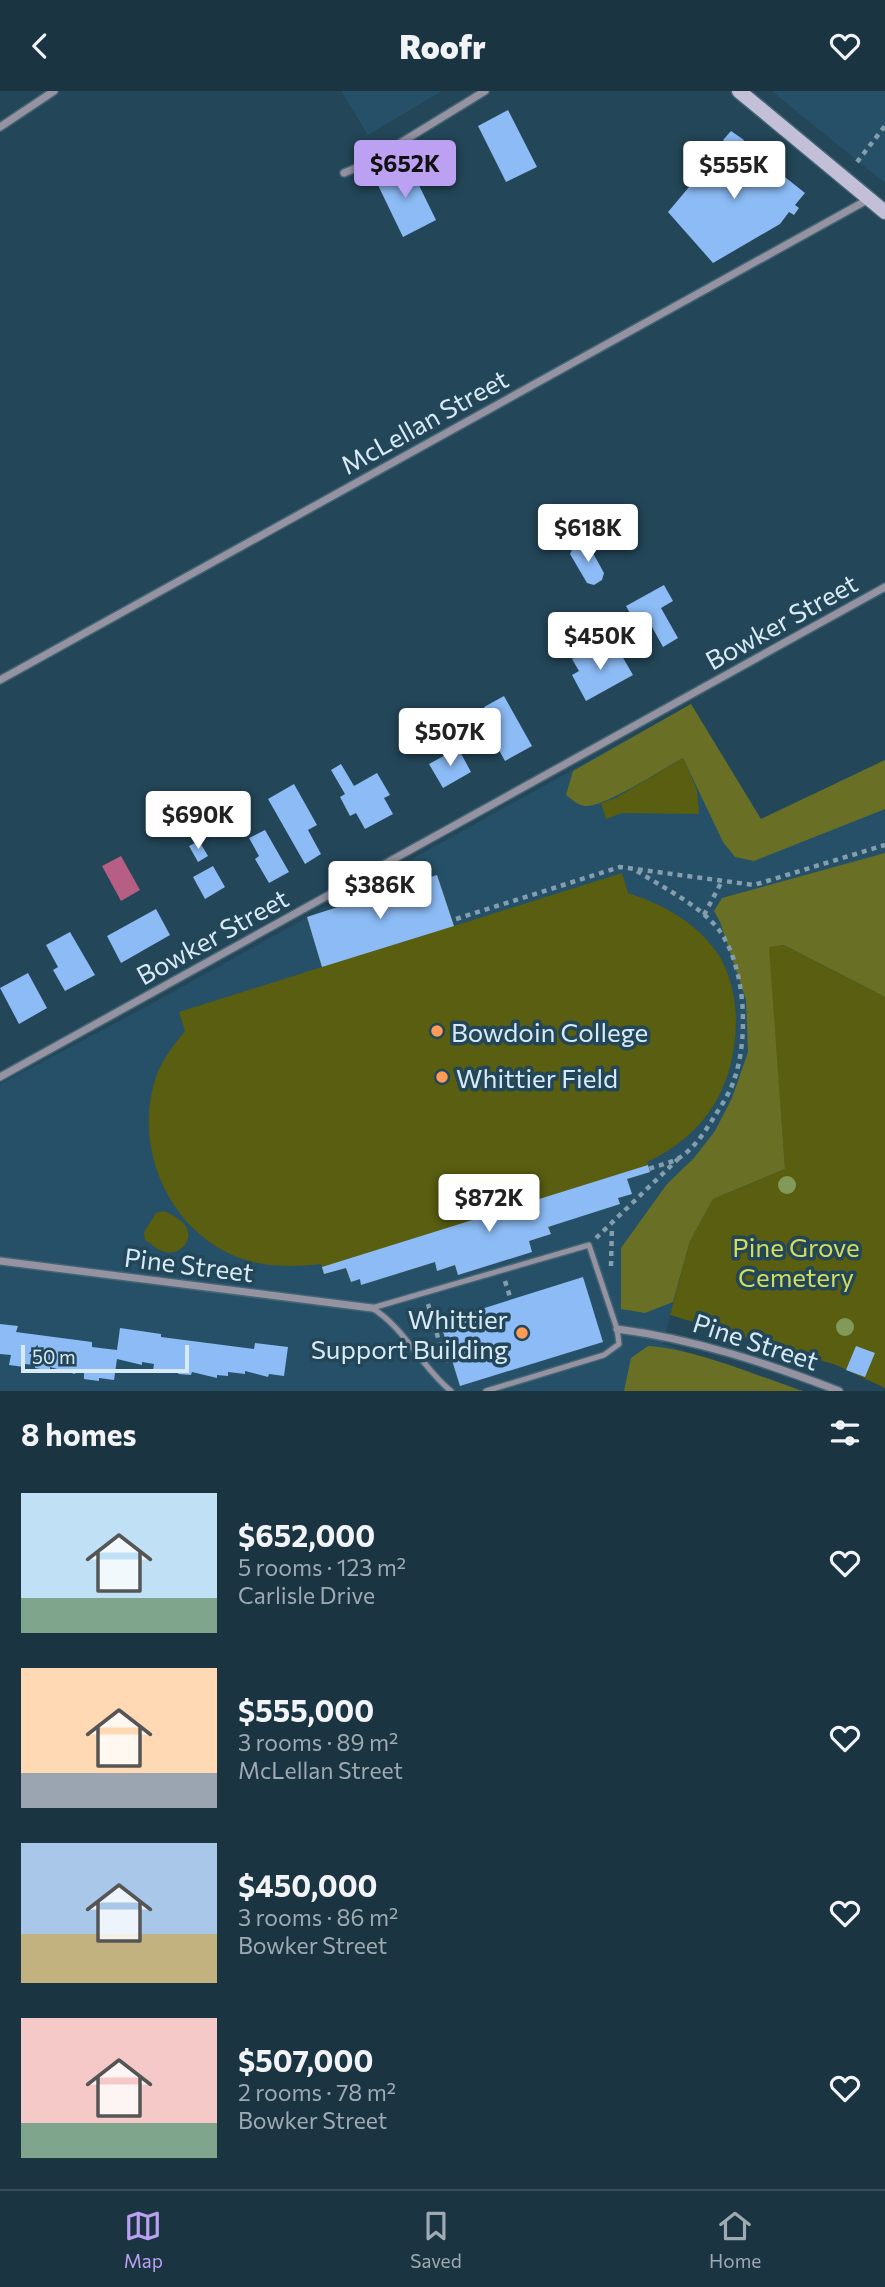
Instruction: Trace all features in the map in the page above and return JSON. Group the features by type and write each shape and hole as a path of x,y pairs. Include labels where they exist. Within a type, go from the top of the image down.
{"main road":[{"path":"739,91 885,212"}],"street":[{"path":"0,127 54,91"},
{"path":"344,173 366,164 485,91"},
{"name":"McLellan Street","path":"0,680 869,199"},
{"name":"Bowker Street","path":"0,1077 885,587"},
{"name":"Pine Street","path":"0,1261 372,1308"},
{"name":"Pine Street","path":"617,1329 685,1340 775,1367 839,1391"}],"lane":[{"path":"372,1308 589,1244 617,1329 619,1344 604,1355 486,1391"},
{"path":"372,1308 393,1326 451,1391"}],"path":[{"path":"857,162 885,126"},
{"path":"456,919 620,867 754,885 885,845"},
{"path":"589,1244 609,1229 698,1143 734,1080 743,1027 739,979 720,931 704,915 633,869"},
{"path":"704,915 722,881"},
{"path":"649,1169 679,1159"},
{"path":"425,1293 445,1361 451,1359"}],"shaded area":[{"path":"341,91 442,91 368,135"},
{"path":"772,91 885,91 885,183 780,98"},
{"name":"Bowdoin College","path":"691,704 761,819 885,760 885,997 784,945 769,947 785,1169 713,1199 690,1241 663,1344 803,1391 0,1391 0,1084 142,1009"},
{"path":"121,856 140,890 121,901 102,866"}],"green space":[{"path":"691,704 761,819 885,760 885,809 754,861 735,857 723,842 683,758 620,794 594,805 582,805 566,795 573,771"},
{"path":"683,758 697,790 699,814 622,813 606,819 601,803 616,798"},
{"path":"885,853 885,997 784,945 769,947 785,1169 713,1199 690,1241 673,1302 645,1313 621,1309 621,1248 667,1184 694,1158 715,1131 732,1098 748,1052 746,1000 714,911 722,898"},
{"name":"Whittier Field","path":"622,873 628,893 677,915 698,931 716,951 731,985 736,1022 730,1067 713,1106 686,1138 647,1162 650,1172 627,1179 632,1194 618,1198 620,1204 549,1226 551,1234 529,1241 532,1252 458,1275 455,1265 437,1271 435,1262 361,1285 360,1279 351,1282 346,1268 324,1274 321,1264 296,1266 248,1261 205,1239 187,1222 161,1182 149,1135 149,1111 155,1079 166,1057 185,1031 179,1012 322,967 307,917 437,875 454,926"},
{"name":"Pine Grove Cemetery","path":"784,945 885,997 885,1388 836,1365 670,1315 690,1241 713,1199 785,1169 768,947"},
{"path":"164,1211 177,1218 187,1229 186,1243 175,1252 162,1251 145,1240 144,1232 156,1213"},
{"path":"648,1346 686,1352 803,1391 624,1391 631,1358"}],"building":[{"path":"508,110 537,167 506,182 478,126"},
{"path":"731,131 744,140 742,143 805,193 795,205 799,208 794,215 789,212 780,224 713,263 668,212 726,143 723,140"},
{"path":"408,163 436,220 403,237 375,179"},
{"path":"584,543 588,544 604,573 602,580 594,585 587,583 570,554"},
{"path":"664,585 673,601 661,608 678,638 663,647 646,616 635,622 626,606"},
{"path":"592,648 598,660 618,649 633,675 586,701 572,675 579,671 572,659"},
{"path":"504,696 532,746 505,761 491,736 498,732 484,707"},
{"path":"458,748 471,772 443,788 429,764"},
{"path":"341,764 354,786 377,773 390,795 384,798 393,814 365,829 356,813 350,816 340,797 345,794 331,770"},
{"path":"294,784 317,825 308,830 321,854 305,864 268,799"},
{"path":"265,830 289,872 269,883 255,859 259,856 249,838"},
{"path":"199,841 208,856 198,862 189,846"},
{"path":"213,866 225,887 205,899 193,877"},
{"path":"437,875 454,926 322,967 307,917"},
{"path":"156,909 170,935 121,963 107,936"},
{"path":"70,932 95,975 65,991 53,970 58,967 46,945"},
{"path":"28,973 47,1008 19,1024 0,988"},
{"path":"648,1165 650,1172 627,1179 632,1194 618,1198 620,1204 548,1227 551,1234 529,1241 532,1252 458,1275 455,1265 437,1271 435,1262 361,1285 360,1279 351,1282 346,1268 324,1274 322,1267"},
{"name":"Whittier Support Building","path":"583,1277 603,1342 460,1386 440,1322"},
{"path":"0,1324 18,1326 16,1332 92,1342 92,1347 117,1350 120,1328 161,1334 161,1337 254,1349 255,1343 288,1347 284,1376 269,1374 268,1377 245,1371 245,1374 228,1372 228,1376 217,1375 217,1378 192,1372 191,1375 178,1374 179,1371 153,1370 154,1364 142,1362 142,1365 117,1359 114,1380 99,1378 99,1381 84,1379 84,1372 76,1370 75,1374 50,1367 50,1371 35,1368 35,1365 9,1365 11,1355 0,1354"},
{"path":"856,1346 875,1353 865,1377 846,1370"}],"place":[{"name":"Bowdoin College","path":"437,1031"},
{"name":"Whittier Field","path":"442,1077"},
{"name":"Whittier Support Building","path":"522,1333"}]}
